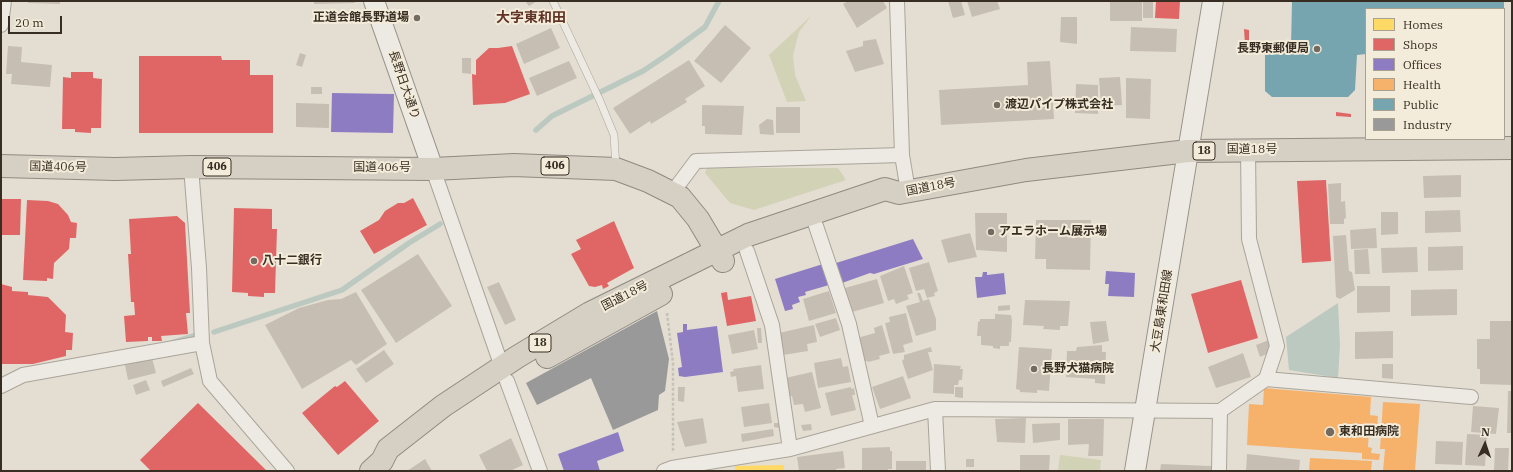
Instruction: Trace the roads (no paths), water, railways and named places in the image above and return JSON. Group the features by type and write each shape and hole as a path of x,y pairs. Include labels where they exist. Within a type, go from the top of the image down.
{"highway":[{"name":"国道18号","path":"504,374 584,335 664,292 719,256 763,230 885,189 904,192 1026,170 1188,151 1248,149 1512,148"},
{"name":"国道406号","path":"1,166 115,168 191,167 433,169 514,165 616,169 648,181 680,197 698,219 719,256"},
{"name":"国道18号","path":"376,466 396,458 504,374 590,313 719,256 747,251 816,226 888,204 904,192"}],"street":[{"path":"1,25 4,1"},
{"name":"長野日大通り","path":"374,1 433,169"},
{"path":"897,1 904,192"},
{"name":"大豆島東和田線","path":"1136,471 1213,1"},
{"path":"668,469 790,449 935,409 1220,411 1266,379 1277,346 1249,239 1248,149"},
{"path":"672,193 696,161 902,155"},
{"path":"191,167 200,268 202,343 210,381 287,471"},
{"path":"433,169 504,374 540,471"},
{"path":"816,226 849,324 872,426"},
{"path":"747,251 772,325 790,449"},
{"path":"1,386 23,375 202,343"},
{"path":"1266,379 1471,397"},
{"path":"935,409 938,471"},
{"path":"1219,471 1220,411"}],"lane":[{"path":"553,1 596,91 614,135 616,169"}],"waterway":[{"path":"536,130 552,116 643,71 667,55 705,27 719,1"},
{"path":"214,332 342,290 409,243 440,224"},
{"path":"174,342 196,335"}],"place":[{"name":"正道会館長野道場","path":"417,18"},
{"name":"長野東郵便局","path":"1317,49"},
{"name":"渡辺パイプ株式会社","path":"997,105"},
{"name":"アエラホーム展示場","path":"991,232"},
{"name":"八十二銀行","path":"254,261"},
{"name":"長野犬猫病院","path":"1034,369"},
{"name":"東和田病院","path":"1330,432"}],"district":[{"name":"大字東和田","path":"531,18"}]}
